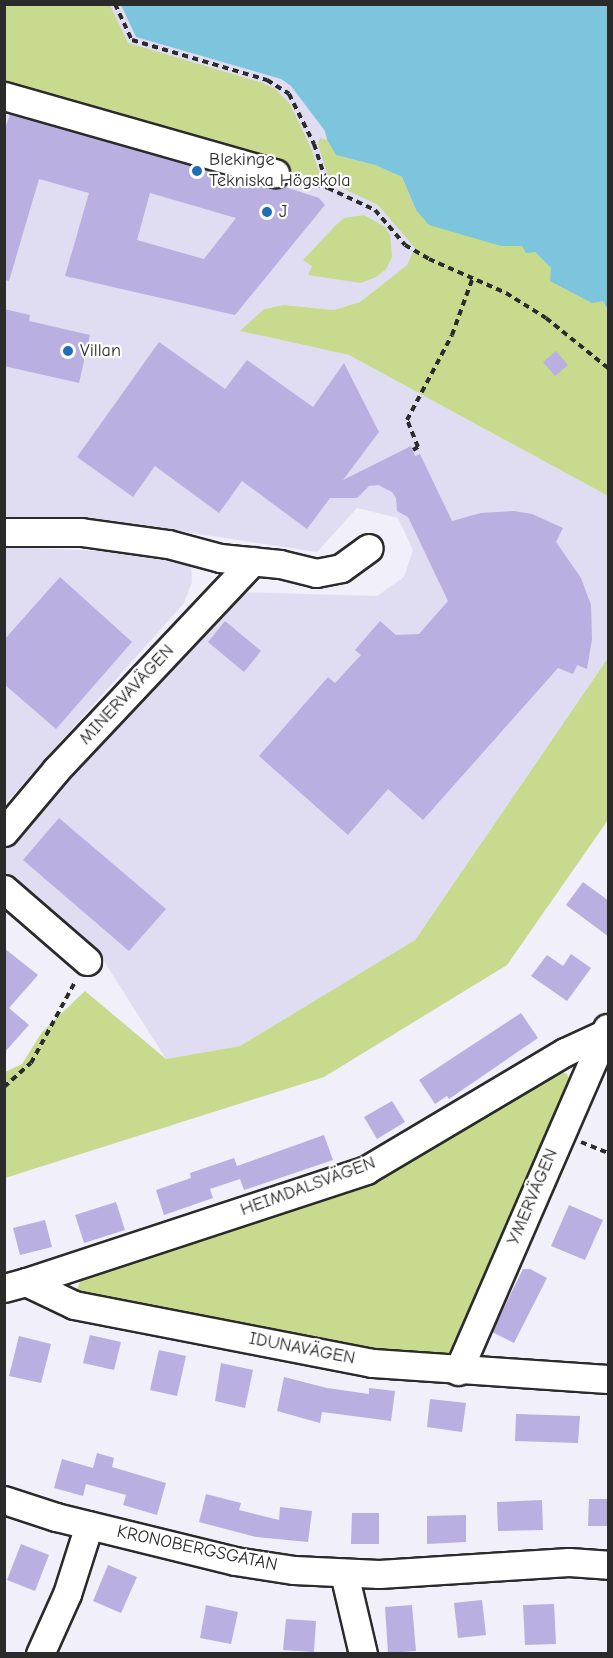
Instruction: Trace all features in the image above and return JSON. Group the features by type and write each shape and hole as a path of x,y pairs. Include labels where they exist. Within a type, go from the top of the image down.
{"street":[{"path":"4,96 274,173"},
{"path":"4,532 81,532 168,544 220,558 253,561 316,573 341,568 369,548"},
{"name":"MINERVAVÄGEN","path":"4,832 56,770 253,561"},
{"path":"4,889 87,961"},
{"name":"HEIMDALSVÄGEN","path":"15,1285 366,1170 606,1029"},
{"name":"YMERVÄGEN","path":"458,1371 606,1029"},
{"name":"IDUNAVÄGEN","path":"15,1285 74,1305 372,1363 458,1371 609,1379"},
{"name":"KRONOBERGSGATAN","path":"4,1500 89,1525 235,1561 294,1570 378,1574 569,1562 609,1565"},
{"path":"40,1653 67,1594 89,1525"},
{"path":"344,1573 363,1653"}],"path":[{"path":"115,4 132,40 267,80 289,94 314,144 328,188"},
{"path":"274,173 328,188 375,210 405,245 429,259 506,293 546,318 609,368"},
{"path":"413,450 418,447 407,420 452,335 473,277"},
{"path":"4,1087 32,1064 87,961"}],"shaded area":[{"path":"5,5 121,5 136,37 281,79 291,86 325,131 327,140 375,165 416,248 407,265 360,302 334,310 284,305 264,309 241,331 349,355 608,496 608,658 415,940 240,1046 166,1059 102,958 5,874 5,849 233,592 377,596 404,577 413,550 398,518 357,508 317,552 179,531 87,523 5,523"},
{"path":"5,547 175,554 191,564 192,582 184,603 5,804"}],"green space":[{"path":"4,5 110,5 128,43 263,83 275,89 290,104 310,146 322,180 5,89"},
{"path":"320,138 327,140 336,155 375,165 402,177 416,210 501,246 522,246 535,252 551,268 603,301 608,310 608,496 349,355 240,331 264,309 284,305 334,310 360,302 407,265 415,248 378,205 330,182 318,144"},
{"path":"364,215 385,227 390,235 392,257 386,269 376,277 361,283 308,275 312,266 303,260 344,218"},
{"path":"608,658 608,820 507,965 324,1077 5,1178 5,1072 22,1064 42,1032 85,991 166,1059 240,1046 415,940"},
{"path":"555,1070 567,1074 572,1087 454,1351 441,1361 83,1299 76,1292 82,1277 366,1182"}],"water":[{"path":"121,5 608,5 608,310 603,301 592,303 550,281 551,268 535,252 526,253 522,246 501,246 429,225 416,210 402,177 375,165 336,155 327,140 325,131 291,86 281,79 136,37"}],"building":[{"name":"J","path":"10,114 271,188 282,186 319,198 325,205 235,315 65,276 89,193 39,179 9,281 4,280 4,132","holes":["150,193 236,218 204,259 137,240"]},
{"path":"4,309 30,315 29,321 90,335 79,383 4,366"},
{"path":"159,342 225,389 247,360 313,407 344,363 379,432 343,480 411,446 415,456 420,454 452,521 481,513 514,511 532,514 563,528 556,542 581,578 591,605 592,639 587,669 577,665 573,674 558,668 423,820 388,789 348,835 259,756 328,677 335,683 361,655 355,650 380,621 396,635 419,634 448,601 408,517 397,511 396,498 392,492 378,485 369,486 357,498 330,498 307,529 242,481 219,513 155,466 133,497 77,457"},
{"path":"556,351 568,365 555,376 543,362"},
{"path":"60,577 132,642 56,729 4,684 4,640"},
{"path":"225,621 261,651 244,672 208,642"},
{"path":"59,818 166,909 129,951 23,860"},
{"path":"583,882 609,901 609,937 566,905"},
{"path":"4,948 38,975 9,1008 29,1025 4,1053"},
{"path":"571,954 591,968 567,1001 531,976 547,955 563,966"},
{"path":"521,1013 538,1038 449,1099 447,1096 435,1104 419,1080"},
{"path":"392,1101 405,1122 377,1139 364,1117"},
{"path":"324,1135 333,1160 244,1190 240,1179 210,1189 213,1198 164,1215 156,1190 191,1178 190,1173 234,1158 237,1166"},
{"path":"116,1202 125,1230 84,1243 75,1215"},
{"path":"569,1205 603,1220 585,1260 551,1246"},
{"path":"45,1220 52,1247 20,1255 13,1228"},
{"path":"523,1269 530,1269 547,1278 514,1343 492,1332"},
{"path":"90,1335 121,1342 114,1370 83,1363"},
{"path":"19,1336 51,1344 41,1383 9,1376"},
{"path":"159,1350 186,1356 177,1396 150,1390"},
{"path":"221,1363 253,1370 245,1408 215,1401"},
{"path":"284,1377 327,1388 369,1394 369,1388 395,1391 391,1421 322,1412 320,1423 277,1411"},
{"path":"430,1399 466,1403 462,1432 427,1427"},
{"path":"516,1414 580,1416 578,1443 515,1441"},
{"path":"97,1453 114,1458 112,1467 166,1483 157,1515 123,1505 126,1495 86,1484 83,1496 54,1488 62,1459 93,1468"},
{"path":"206,1494 241,1503 239,1510 279,1520 280,1507 312,1511 308,1542 256,1537 199,1522"},
{"path":"589,1499 609,1499 609,1526 588,1526"},
{"path":"542,1500 543,1530 498,1531 497,1502"},
{"path":"352,1513 379,1513 379,1544 351,1544"},
{"path":"466,1515 466,1542 427,1544 427,1516"},
{"path":"21,1544 49,1555 35,1591 7,1580"},
{"path":"108,1565 137,1577 121,1613 93,1601"},
{"path":"482,1600 486,1635 458,1638 454,1603"},
{"path":"554,1604 556,1644 525,1645 523,1605"},
{"path":"206,1605 238,1612 231,1644 200,1638"},
{"path":"412,1605 416,1651 388,1653 385,1607"},
{"path":"286,1619 316,1621 314,1652 283,1650"}],"place":[{"name":"Blekinge Tekniska Högskola","path":"197,171"},
{"name":"J","path":"267,212"},
{"name":"Villan","path":"68,351"}]}
